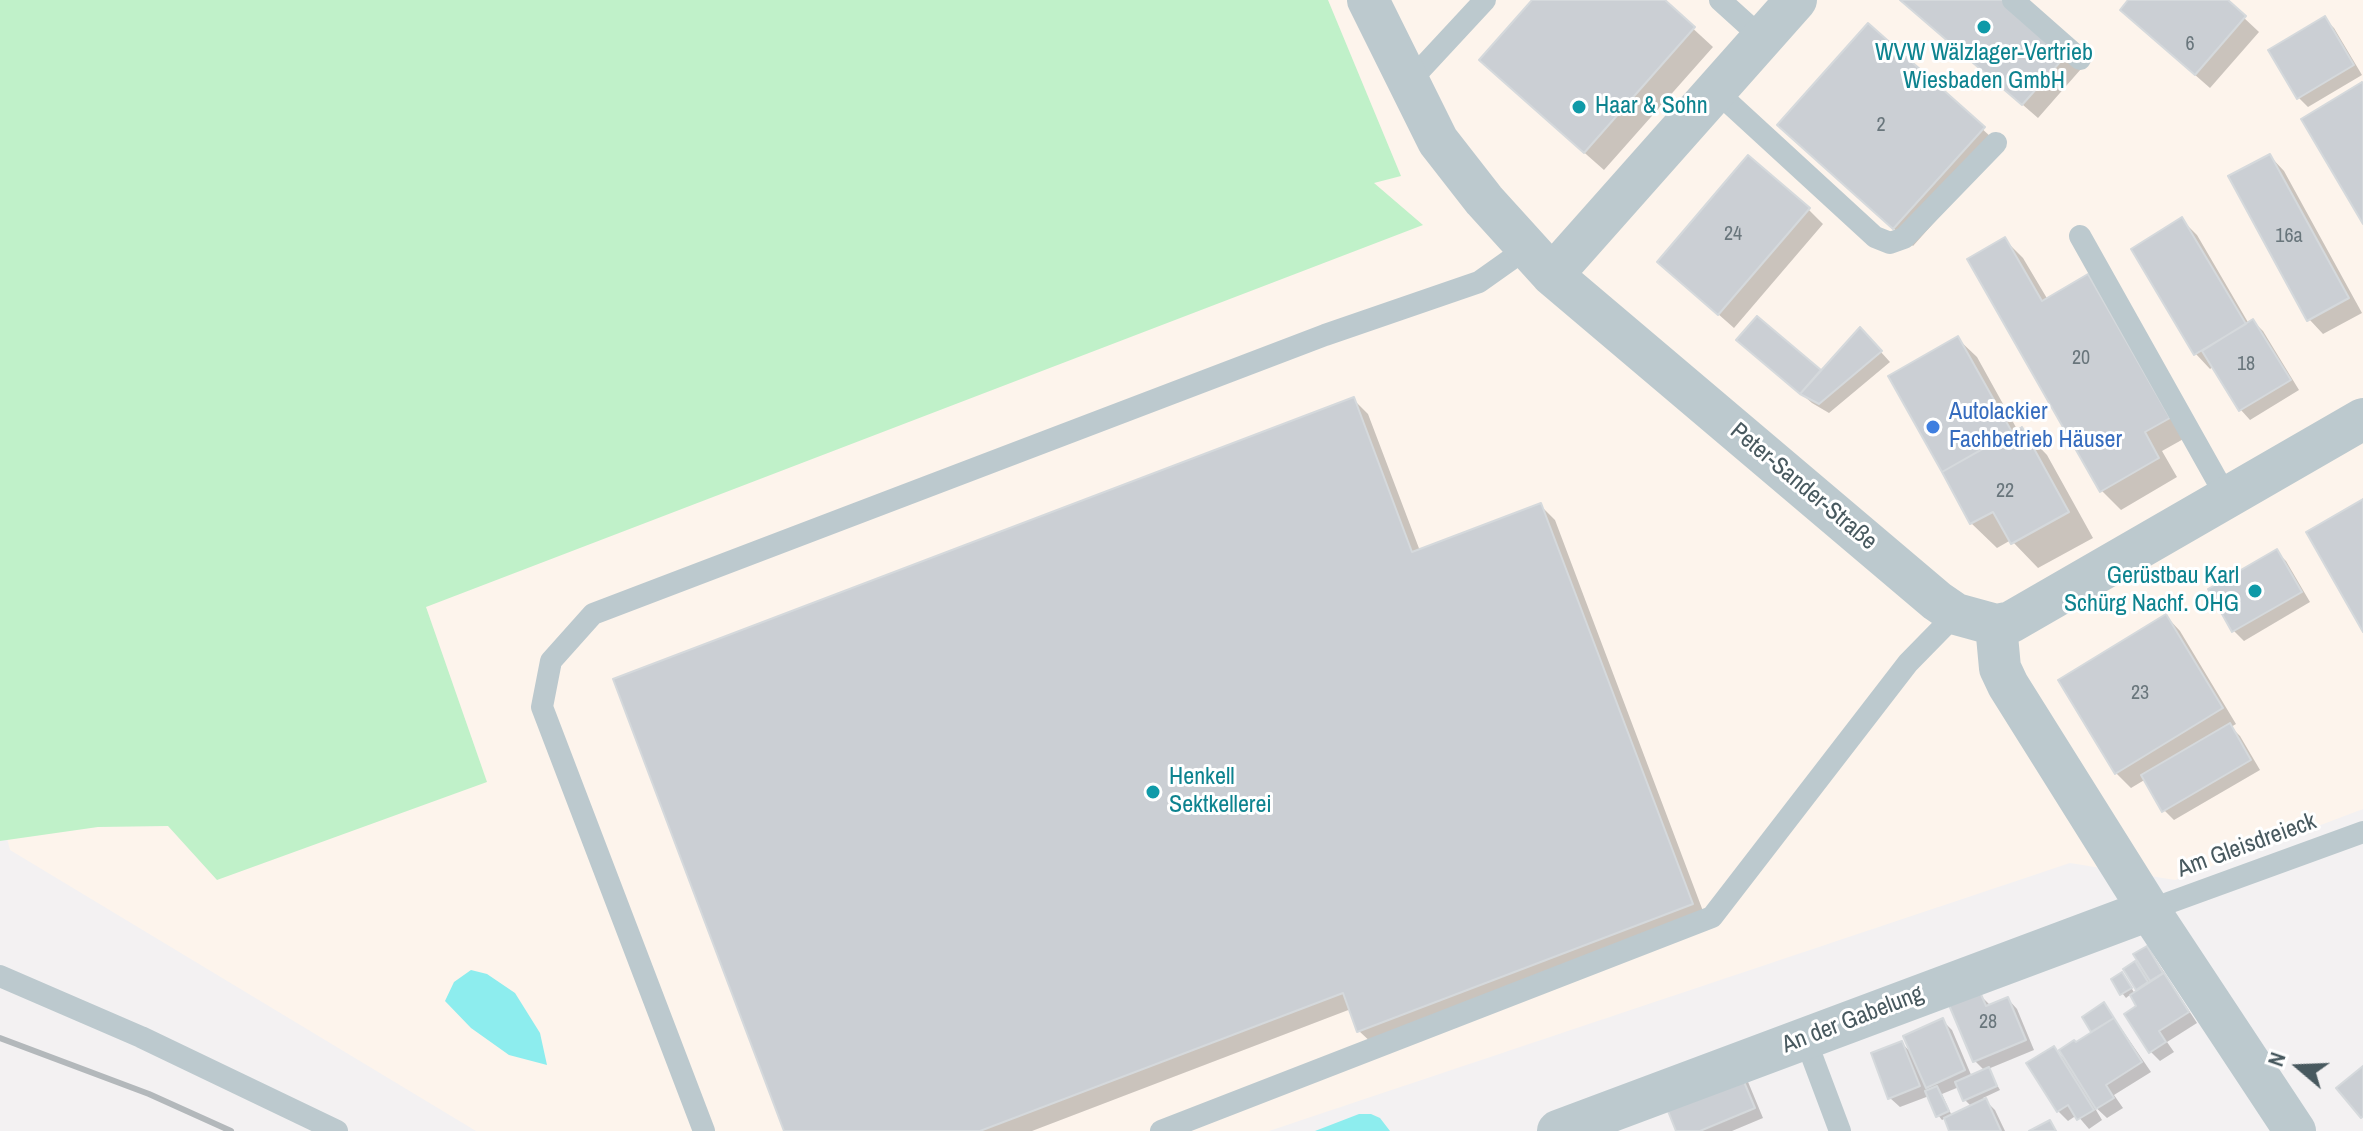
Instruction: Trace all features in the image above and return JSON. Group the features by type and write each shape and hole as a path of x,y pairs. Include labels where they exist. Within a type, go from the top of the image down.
{"street":[{"name":"Peter-Sander-Straße","path":"1368,0 1438,141 1484,200 1539,262 1925,591 1956,614 1996,625"},
{"path":"1539,262 1716,91 1796,0"},
{"path":"2295,1131 2149,910 2008,685 2000,668 1996,625 2021,617 2363,419"},
{"name":"An der Gabelung","path":"1558,1131 2149,910"}],"lane":[{"path":"1408,83 1485,0"},
{"path":"1720,0 1762,38"},
{"path":"2013,0 2080,59"},
{"path":"1716,91 1875,237 1890,243 1904,238 1996,143"},
{"path":"2080,236 2227,498"},
{"path":"704,1131 542,707 551,661 593,614 1325,335 1539,262"},
{"path":"1161,1131 1712,917 1908,663 1956,614"},
{"name":"Am Gleisdreieck","path":"2149,910 2363,832"},
{"path":"0,976 141,1037 337,1131"},
{"path":"1805,1038 1840,1131"}],"shaded area":[{"path":"0,0 2363,0 2363,809 2175,880 2070,863 1269,1131 476,1131 10,850 0,811"}],"green space":[{"path":"0,0 1328,0 1401,176 1374,183 1423,225 426,607 487,782 217,880 168,826 98,827 0,841"}],"water":[{"path":"471,970 487,974 515,993 540,1033 547,1065 509,1055 471,1028 445,1001 454,982"},
{"path":"1359,1114 1380,1118 1390,1131 1315,1131"}],"building":[{"name":"Haar & Sohn","path":"1532,0 1665,0 1695,27 1584,153 1479,60"},
{"name":"WVW Wälzlager-Vertrieb Wiesbaden GmbH","path":"1900,0 2006,0 2068,53 2022,105"},
{"path":"2128,0 2228,0 2246,16 2195,75 2120,10"},
{"path":"2325,16 2354,65 2297,99 2268,50"},
{"path":"1868,23 1985,127 1893,229 1777,125"},
{"path":"2363,84 2363,224 2301,119"},
{"path":"2270,154 2349,298 2307,321 2228,176"},
{"path":"1748,155 1810,208 1718,315 1657,262"},
{"path":"2182,217 2246,324 2194,355 2131,249"},
{"path":"2005,237 2042,301 2088,274 2170,418 2145,432 2159,458 2100,492 1967,259"},
{"path":"1757,316 1821,370 1800,394 1736,340"},
{"path":"2253,319 2291,380 2239,411 2202,351"},
{"path":"1860,327 1882,351 1819,404 1800,394"},
{"path":"1958,336 2012,432 1942,472 1888,376"},
{"name":"Henkell Sektkellerei","path":"1354,397 1412,552 1541,503 1693,904 1357,1032 1343,993 980,1131 784,1131 613,679"},
{"path":"2022,427 2069,512 2011,544 1993,512 1970,524 1942,472"},
{"path":"2363,499 2363,632 2306,532"},
{"name":"Gerüstbau Karl Schürg Nachf. OHG","path":"2277,549 2302,592 2232,632 2208,589"},
{"path":"2166,614 2223,708 2115,774 2058,680"},
{"path":"2230,723 2251,760 2162,812 2141,775"},
{"path":"2147,946 2163,973 2150,981 2133,954"},
{"path":"2135,961 2148,982 2136,990 2123,969"},
{"path":"2122,972 2132,988 2120,995 2111,979"},
{"path":"2164,973 2189,1012 2159,1031 2166,1042 2149,1053 2124,1014 2136,1006 2130,995"},
{"path":"1980,992 1986,1006 2008,997 2026,1040 1973,1062 1949,1005"},
{"path":"2104,1002 2114,1018 2091,1032 2082,1017"},
{"path":"1943,1018 1965,1070 1926,1088 1903,1036"},
{"path":"2114,1018 2142,1062 2106,1085 2114,1098 2096,1109 2059,1050"},
{"path":"1902,1041 1920,1086 1888,1099 1871,1053"},
{"path":"2054,1046 2094,1110 2077,1120 2068,1105 2057,1112 2026,1063"},
{"path":"1737,1065 1755,1108 1700,1131 1676,1131 1662,1096"},
{"path":"2363,1066 2363,1116 2361,1118 2336,1088"},
{"path":"1989,1067 1997,1086 1963,1101 1955,1082"},
{"path":"1937,1086 1949,1111 1936,1117 1925,1091"},
{"path":"1986,1098 2001,1131 1949,1131 1944,1118"},
{"path":"2050,1120 2056,1131 2029,1131"}],"railway":[{"path":"0,1038 149,1094 231,1131"}],"place":[{"name":"WVW Wälzlager-Vertrieb Wiesbaden GmbH","path":"1984,27"},
{"name":"Haar & Sohn","path":"1579,107"},
{"name":"Autolackier Fachbetrieb Häuser","path":"1933,427"},
{"name":"Gerüstbau Karl Schürg Nachf. OHG","path":"2255,591"},
{"name":"Henkell Sektkellerei","path":"1153,792"}]}
